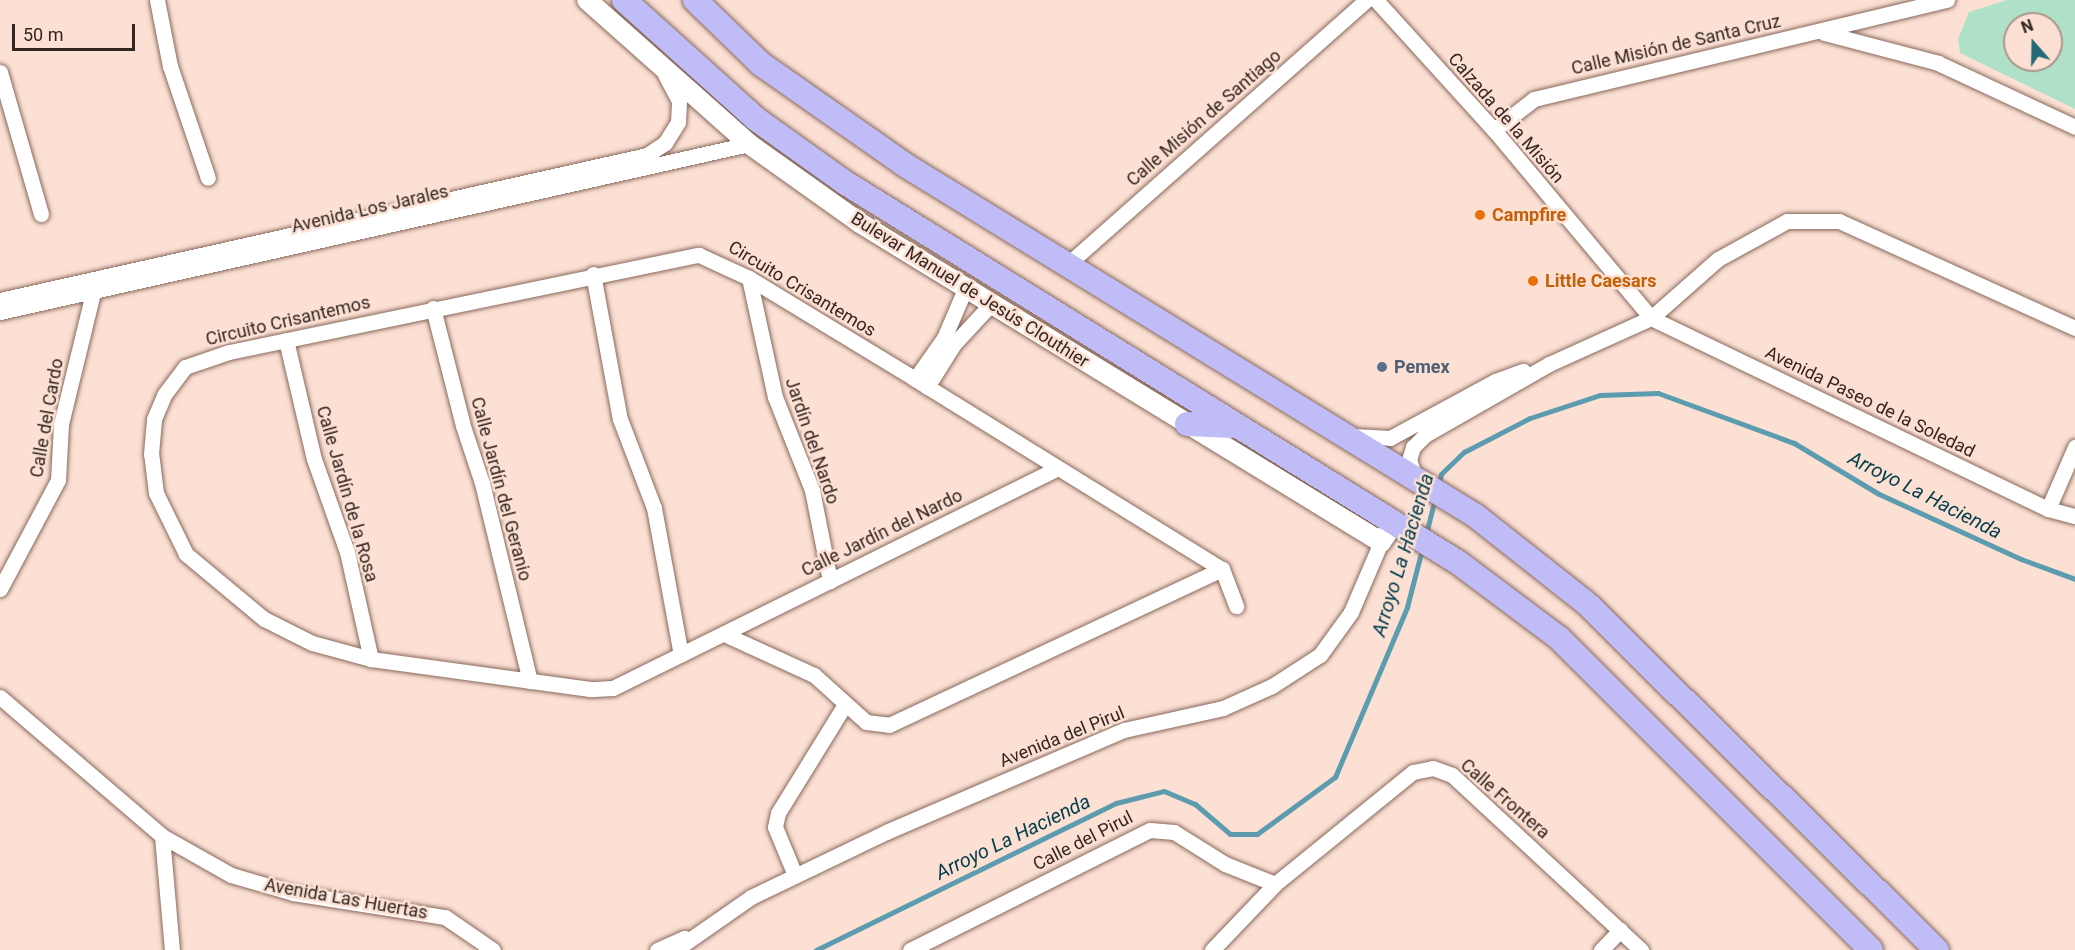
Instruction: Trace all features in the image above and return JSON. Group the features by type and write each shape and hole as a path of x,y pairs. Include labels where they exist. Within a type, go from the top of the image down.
{"main road":[{"path":"624,0 716,85 826,170 1235,426 1395,534 1459,563 1559,638 1871,950"},
{"path":"701,3 761,64 905,165 1476,516 1585,602 1937,950"},
{"path":"1187,424 1235,426"}],"street":[{"path":"157,0 170,66 208,178"},
{"name":"Bulevar Manuel de Jesús Clouthier","path":"587,0 662,70 749,144 964,289 1187,424 1395,534"},
{"name":"Calle Misión de Santiago","path":"1067,265 1367,0"},
{"name":"Calzada de la Misión","path":"1376,0 1494,130 1651,318"},
{"name":"Calle Misión de Santa Cruz","path":"1494,130 1534,99 1947,0"},
{"path":"1818,32 1938,63 2075,127"},
{"name":"Avenida Los Jarales","path":"0,312 95,285 647,155 665,143 678,122 679,101 662,70"},
{"path":"0,72 41,214"},
{"name":"Avenida Los Jarales","path":"0,300 95,285 749,144"},
{"path":"1415,478 1409,460 1413,447 1425,435 1549,364 1651,318 1703,271 1750,238 1787,221 1839,221 2075,328"},
{"name":"Circuito Crisantemos","path":"724,634 612,688 530,681 371,659 312,643 264,619 186,554 156,493 151,454 154,419 164,395 185,368 286,340 593,274 699,255 749,278 1222,568"},
{"path":"593,274 620,419 654,508 681,655"},
{"name":"Jardín del Nardo","path":"749,278 774,397 812,490 830,581"},
{"name":"Calle del Cardo","path":"0,589 58,480 62,424 95,285"},
{"path":"921,383 944,338 964,289"},
{"path":"921,383 991,304"},
{"name":"Calle Jardín del Geranio","path":"433,308 463,426 483,483 530,681"},
{"name":"Avenida Paseo de la Soledad","path":"1651,318 2048,509 2075,516"},
{"name":"Calle Jardín de la Rosa","path":"286,340 314,459 347,552 371,659"},
{"path":"1337,432 1390,438 1495,381 1549,364"},
{"path":"2048,509 2075,447"},
{"name":"Calle Jardín del Nardo","path":"724,634 1058,468"},
{"name":"Avenida del Pirul","path":"708,927 751,897 795,875 1124,730 1223,708 1272,686 1320,656 1351,612 1395,534"},
{"path":"724,634 814,675 844,706 866,722 889,725 1222,568 1236,606"},
{"name":"Avenida Las Huertas","path":"0,697 162,836 231,875 293,893 445,917 493,950"},
{"path":"795,875 775,827 778,813 844,706"},
{"name":"Calle Frontera","path":"1212,950 1275,884 1413,772 1433,768 1452,775 1641,950"},
{"name":"Calle del Pirul","path":"909,950 1150,830 1174,832 1225,864 1275,884"},
{"path":"162,836 172,950"},
{"path":"657,950 708,927"},
{"path":"675,950 708,927"},
{"path":"1601,950 1620,930"}],"green space":[{"path":"2007,0 2075,0 2075,109 1960,53 1958,39 1969,12"}],"waterway":[{"name":"Arroyo La Hacienda","path":"1439,485 1441,474 1464,452 1530,418 1600,395 1658,393 1794,443 1879,494 2021,559 2075,579"},
{"name":"Arroyo La Hacienda","path":"1426,534 1435,499"},
{"name":"Arroyo La Hacienda","path":"816,950 1116,803 1164,791 1195,804 1230,834 1257,834 1335,777 1407,607 1422,549"}],"place":[{"name":"Campfire","path":"1480,215"},
{"name":"Little Caesars","path":"1533,281"},
{"name":"Pemex","path":"1382,367"}]}
